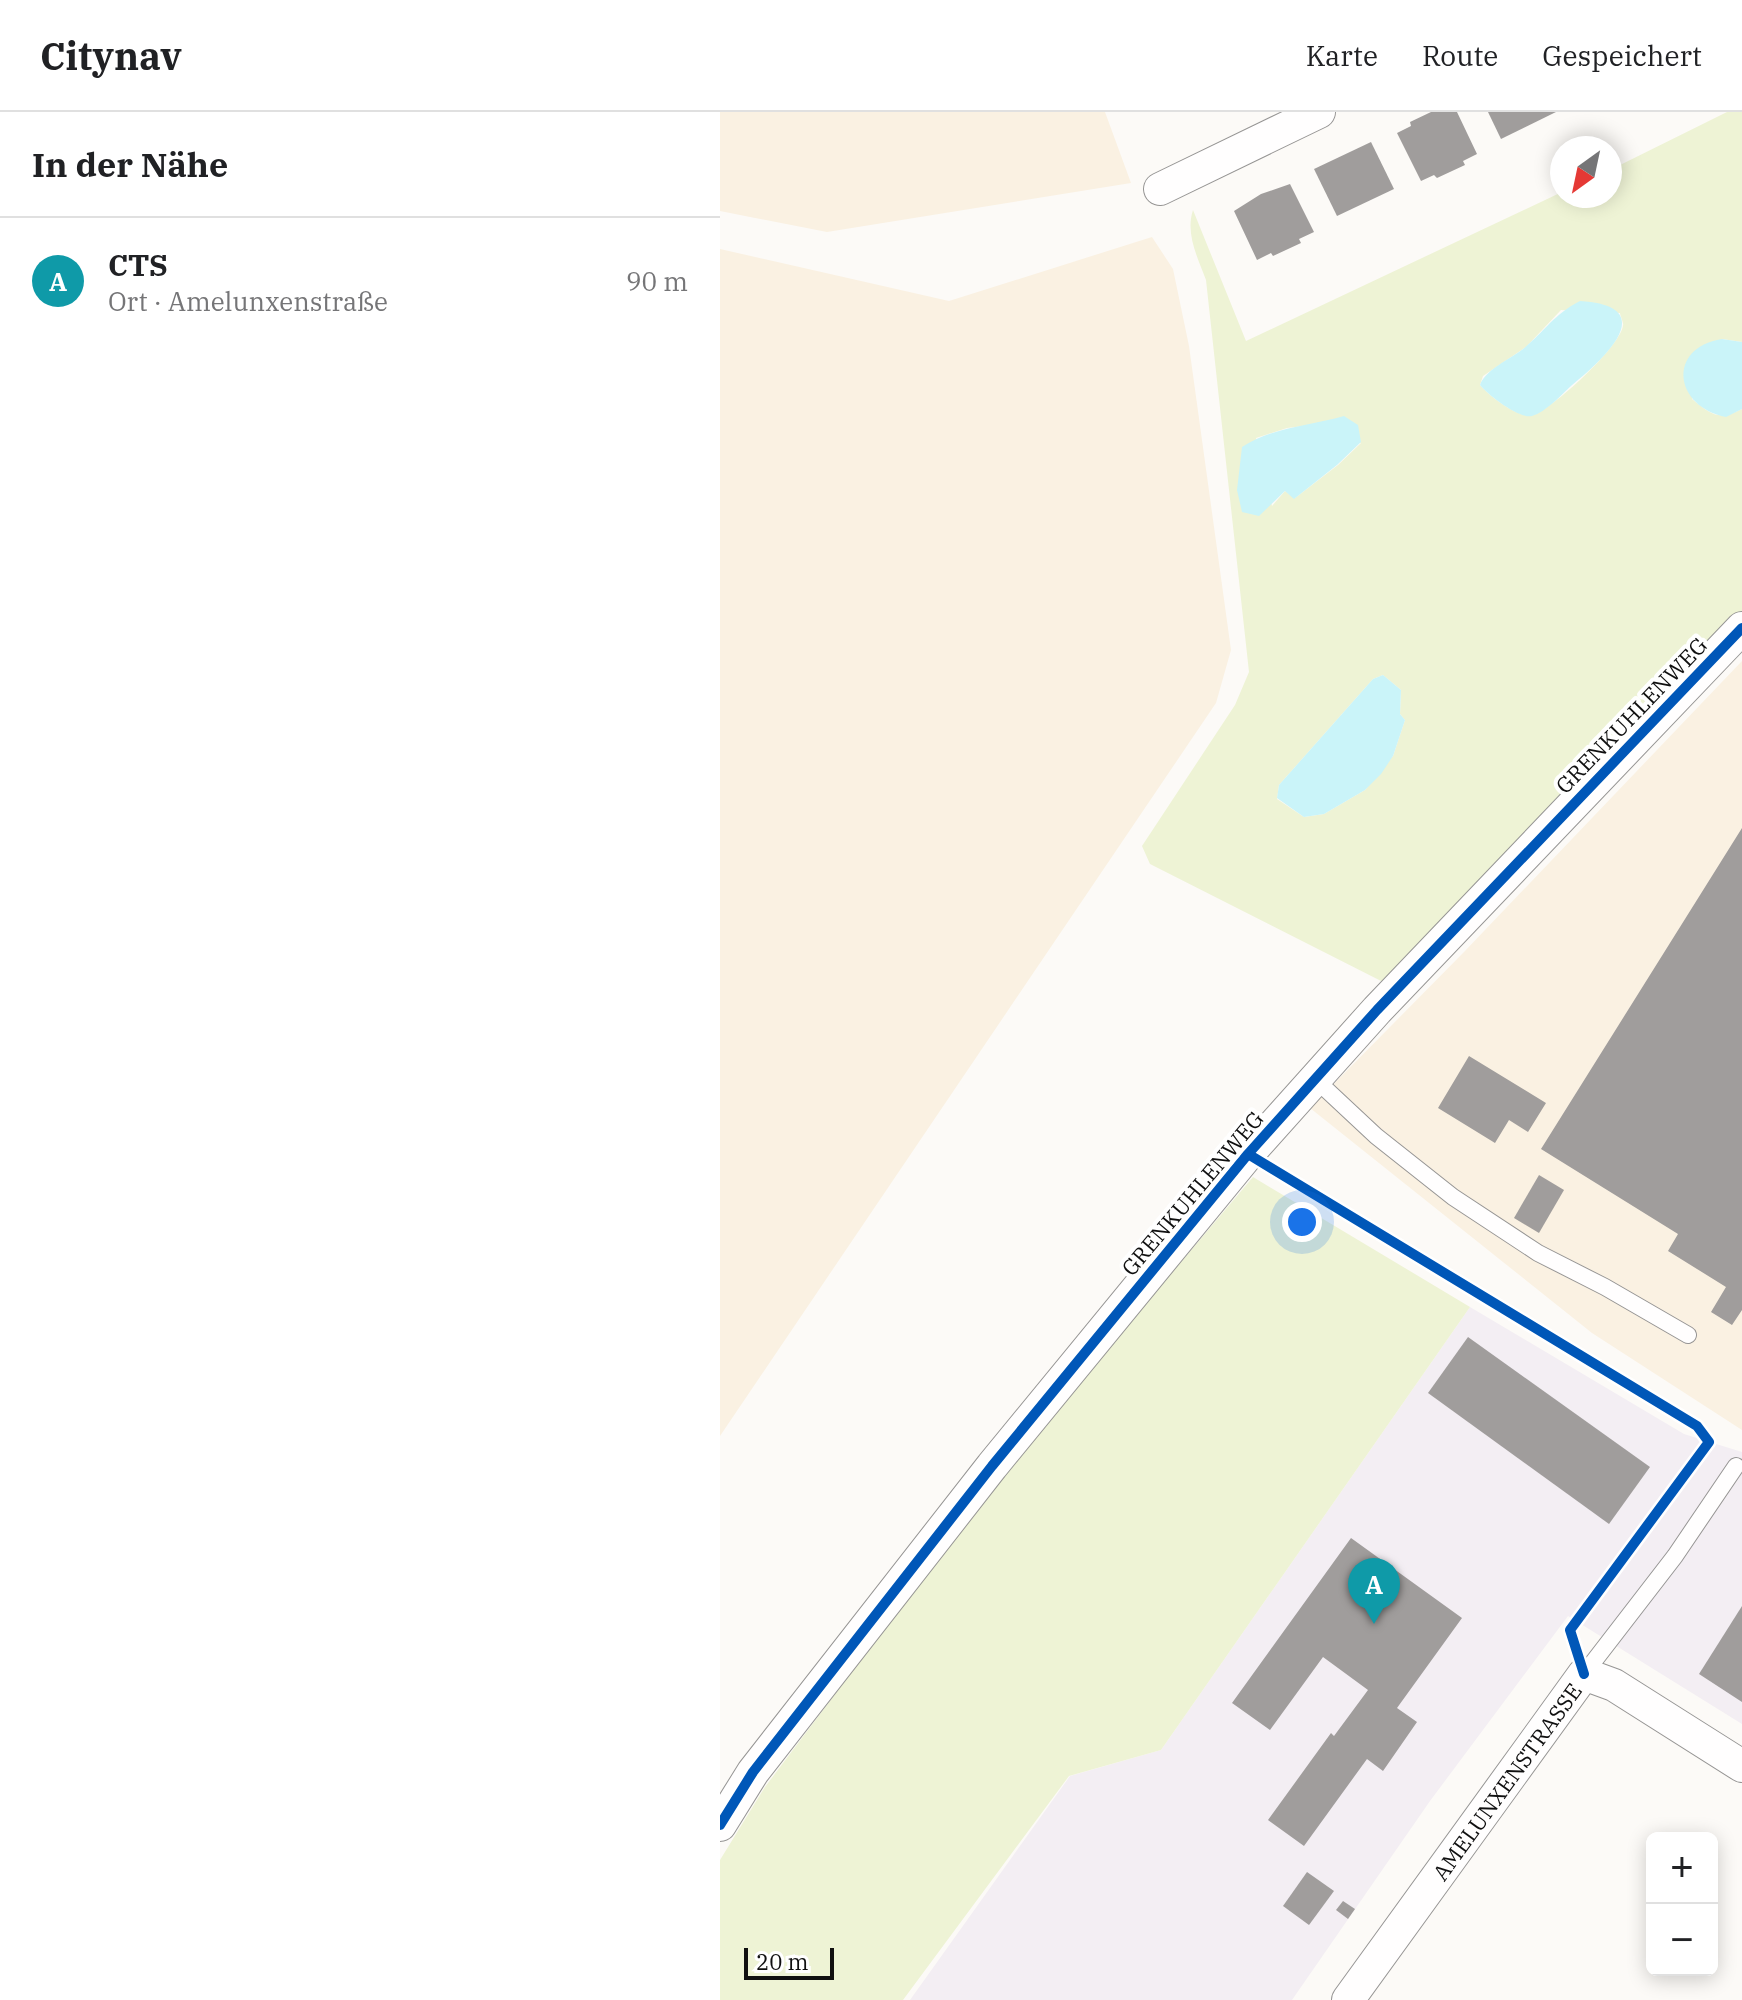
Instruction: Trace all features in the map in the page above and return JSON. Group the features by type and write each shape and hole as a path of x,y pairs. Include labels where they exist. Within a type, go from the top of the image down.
{"street":[{"path":"1160,189 1319,112"},
{"name":"GRENKUHLENWEG","path":"720,1825 753,1772 992,1466 1248,1154 1377,1010 1742,628"},
{"name":"AMELUNXENSTRASSE","path":"1348,2000 1584,1674 1614,1685 1742,1766"}],"lane":[{"path":"1315,1079 1376,1136 1453,1197 1538,1253 1688,1335"},
{"path":"1584,1674 1675,1556 1736,1466"}],"shaded area":[{"path":"720,112 1105,112 1131,183 827,232 720,211"},
{"path":"1152,237 1173,269 1189,346 1231,650 1216,703 720,1436 720,249 949,301"},
{"path":"1742,661 1742,1430 1592,1333 1310,1108"},
{"path":"1470,1307 1684,1434 1742,1452 1742,1724 1568,1616 1430,1801 1292,2000 910,2000 1070,1776 1161,1750"}],"green space":[{"path":"1727,112 1742,112 1742,342 1722,339 1692,399 1705,409 1721,415 1742,409 1742,614 1389,985 1150,864 1142,846 1235,705 1249,672 1206,280 1191,237 1193,210 1246,341 1550,198 1550,208 1622,208 1622,164","holes":["1561,310 1620,313 1623,325 1611,347 1569,390 1541,411 1532,415 1520,413 1504,405 1480,385 1483,376 1526,347","1313,425 1361,443 1295,498 1285,491 1272,506 1256,438 1287,428","1383,675 1401,690 1400,714 1405,720 1393,756 1365,790 1324,814 1304,817 1277,799 1279,785 1373,679"]},
{"path":"1253,1177 1470,1307 1161,1750 1069,1776 903,2000 720,2000 720,1860 765,1787 995,1482"}],"water":[{"path":"1580,301 1605,305 1618,313 1622,323 1619,336 1598,362 1553,403 1537,414 1526,416 1504,405 1480,385 1493,369 1523,349 1556,317"},
{"path":"1722,339 1742,342 1742,409 1726,417 1696,402 1687,390 1684,378 1685,365 1692,354 1704,345"},
{"path":"1344,416 1358,425 1361,442 1337,465 1294,499 1285,491 1259,516 1242,512 1237,490 1242,447 1278,431"},
{"path":"1383,675 1401,690 1400,714 1405,720 1393,756 1365,790 1324,814 1304,817 1277,798 1279,785 1373,679"}],"building":[{"path":"1431,112 1457,112 1477,154 1463,161 1465,165 1437,178 1434,175 1421,181 1397,133 1411,126 1410,122"},
{"path":"1488,112 1556,112 1501,139"},
{"path":"1371,142 1394,189 1337,216 1314,169"},
{"path":"1290,184 1314,232 1299,239 1301,243 1257,260 1234,211 1261,194"},
{"path":"1742,828 1742,1310 1732,1325 1711,1312 1726,1287 1668,1251 1678,1234 1541,1149"},
{"path":"1469,1056 1546,1103 1528,1132 1509,1120 1495,1143 1438,1108"},
{"path":"1539,1175 1564,1190 1539,1233 1514,1218"},
{"path":"1468,1337 1650,1467 1609,1524 1428,1393"},
{"path":"1351,1538 1462,1618 1397,1708 1417,1722 1383,1771 1367,1759 1304,1846 1268,1820 1331,1733 1334,1736 1368,1690 1323,1657 1270,1730 1232,1703"},
{"path":"1742,1606 1742,1702 1699,1674"},
{"path":"1307,1872 1334,1891 1309,1925 1283,1906"},
{"path":"1343,1901 1355,1909 1348,1919 1336,1910"}],"cycle path":[{"path":"720,1825 753,1772 992,1466 1248,1154 1377,1010 1742,628"},
{"path":"1248,1154 1697,1426 1709,1442 1570,1630 1584,1674"}],"place":[{"name":"CTS","path":"1374,1624"}]}
